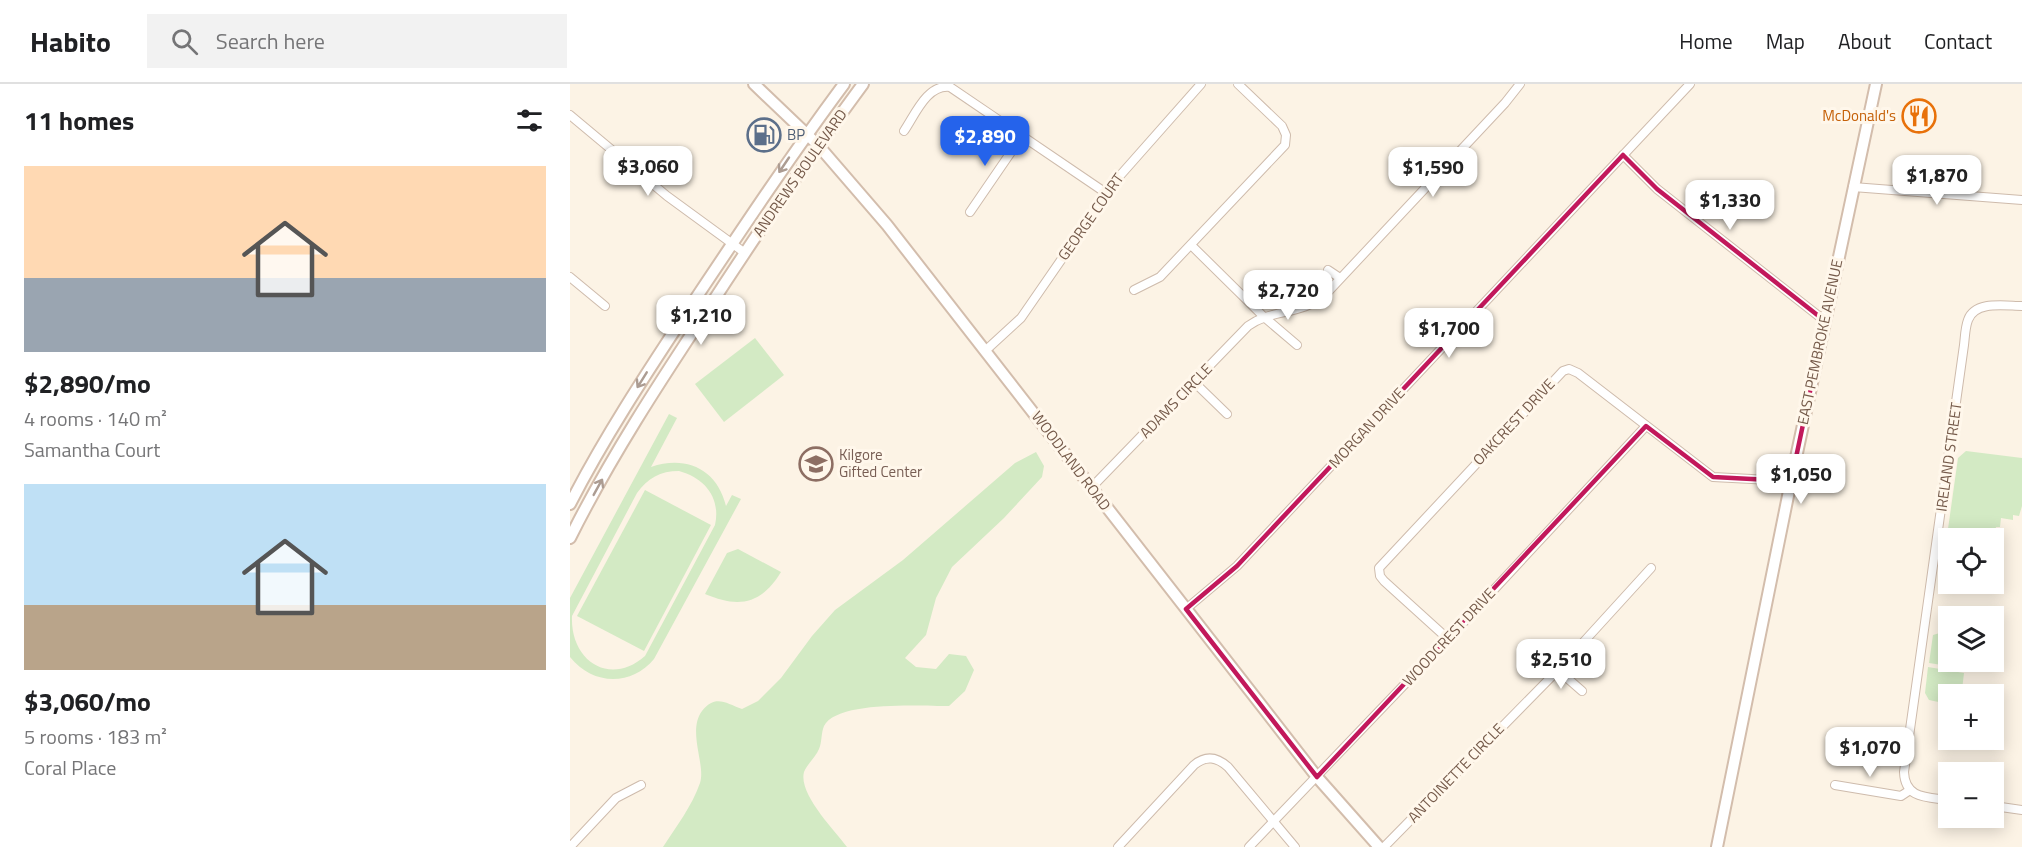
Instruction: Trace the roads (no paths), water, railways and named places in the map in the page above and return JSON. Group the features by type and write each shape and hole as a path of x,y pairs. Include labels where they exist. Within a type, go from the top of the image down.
{"main road":[{"name":"WOODLAND ROAD","path":"754,84 818,145 880,216 1317,777 1379,847"},
{"name":"ANDREWS BOULEVARD","path":"570,504 640,383 807,134 844,84"},
{"name":"ANDREWS BOULEVARD","path":"570,538 646,404 818,145 863,84"},
{"name":"EAST PEMBROKE AVENUE","path":"1717,847 1791,481 1876,84"}],"street":[{"name":"GEORGE COURT","path":"985,351 1012,328 1025,312 1106,193 1201,84"},
{"path":"1134,290 1160,277 1281,151 1286,141 1282,126 1238,84"},
{"name":"ADAMS CIRCLE","path":"1091,488 1244,330 1264,317 1309,306 1325,295 1501,108 1520,84"},
{"name":"MORGAN DRIVE","path":"1185,609 1237,566 1690,84"},
{"path":"904,131 930,94 937,88 946,86 954,89 1106,193"},
{"path":"570,115 668,196 745,253"},
{"path":"970,212 1022,136"},
{"path":"1623,155 1657,189 1825,321"},
{"path":"1853,187 2022,200"},
{"path":"1191,245 1264,317 1297,345"},
{"path":"1328,270 1340,278"},
{"path":"570,278 605,306"},
{"name":"IRELAND STREET","path":"1910,790 1904,779 1904,772 1968,320 1971,315 1983,307 2022,306"},
{"name":"OAKCREST DRIVE","path":"1448,639 1384,580 1379,572 1381,563 1563,371 1569,369 1578,373 1713,477 1791,481"},
{"path":"1194,382 1227,414"},
{"name":"WOODCREST DRIVE","path":"1249,847 1448,639 1646,426"},
{"name":"ANTOINETTE CIRCLE","path":"1384,847 1558,670 1651,568"},
{"path":"1558,670 1582,691"},
{"path":"1118,847 1194,765 1205,758 1218,759 1228,767 1295,847"},
{"path":"570,847 616,798 640,785"},
{"path":"1835,785 1901,796 1910,790 1923,796 1938,798"},
{"path":"2004,807 2022,810"}],"place":[{"name":"McDonald's","path":"1919,116"},
{"name":"BP","path":"764,135"},
{"name":"Kilgore Gifted Center","path":"816,464"}]}
